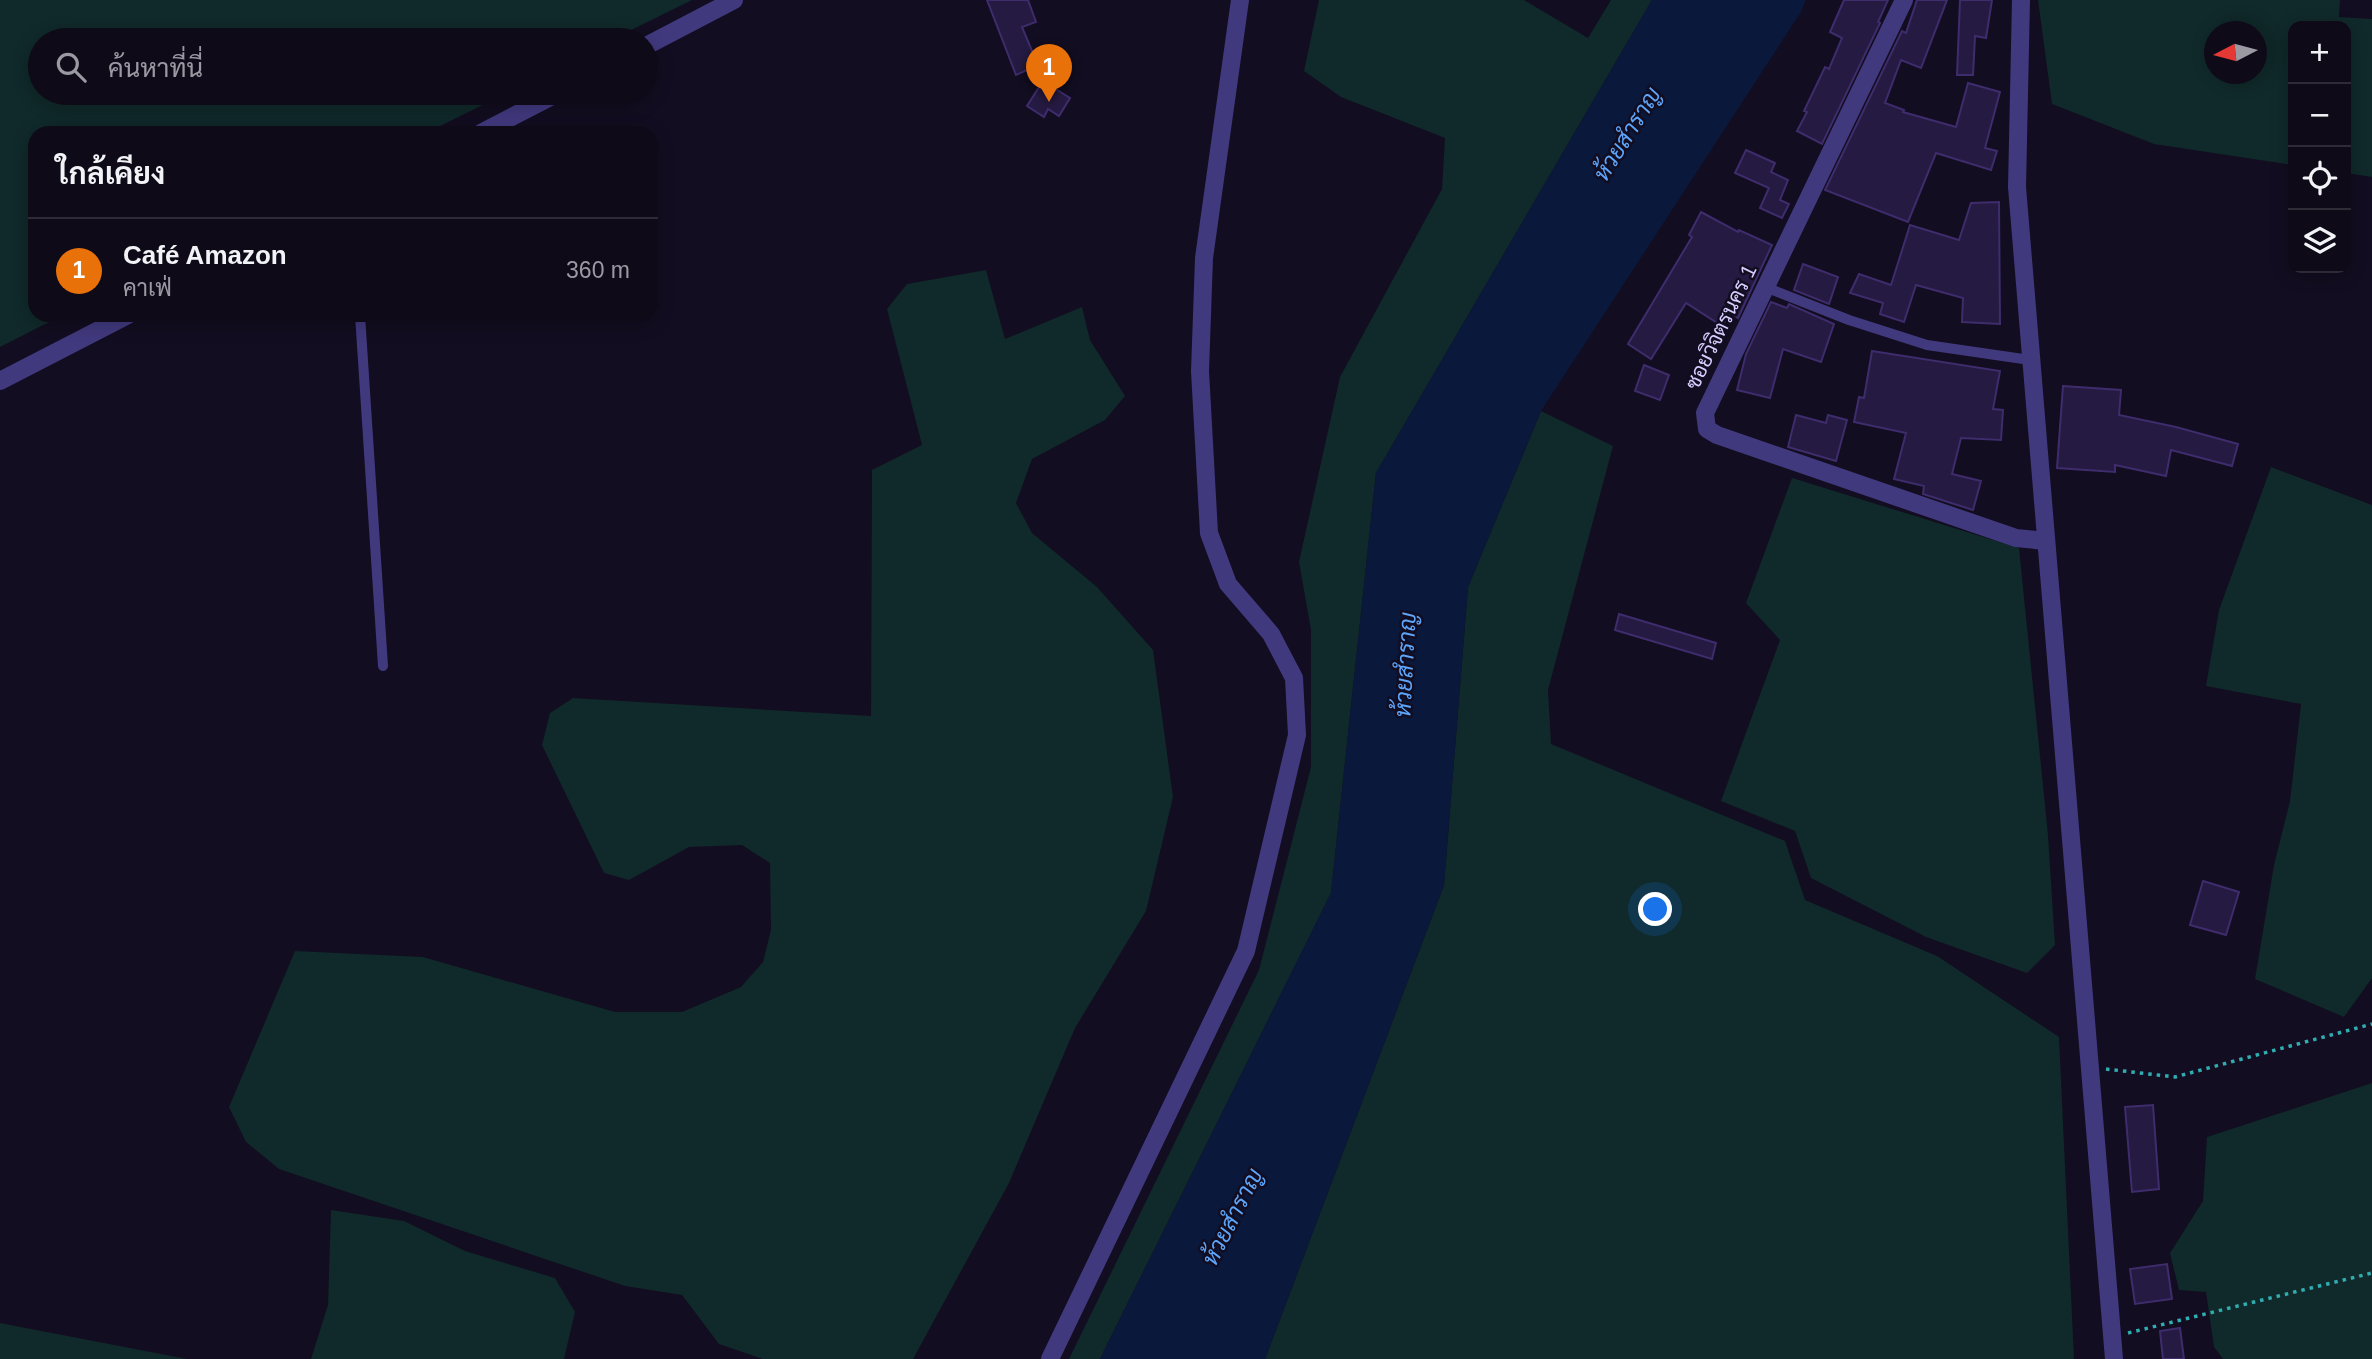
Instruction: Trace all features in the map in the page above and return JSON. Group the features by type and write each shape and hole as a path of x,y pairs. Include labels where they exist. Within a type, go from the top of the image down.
{"street":[{"path":"658,40 734,0"},
{"path":"1049,1359 1246,951 1297,735 1294,678 1271,634 1228,584 1209,533 1200,371 1204,258 1240,0"},
{"name":"ซอยวิจิตรนคร 1","path":"1904,0 1705,413 1707,429 1717,435 2016,538 2046,541"},
{"path":"2021,0 2017,187 2114,1359"},
{"path":"494,126 535,105"},
{"path":"0,381 114,322"}],"lane":[{"path":"1765,288 1849,320 1927,345 2030,360"},
{"path":"360,322 383,666"}],"path":[{"path":"2090,1067 2175,1077 2372,1024"},
{"path":"2112,1336 2372,1273"}],"green space":[{"path":"0,0 692,0 635,28 28,28 28,105 483,105 440,126 28,126 28,322 49,322 0,347"},
{"path":"1319,0 1524,0 1588,38 1611,0 1652,0 1376,473 1331,893 1100,1359 1069,1359 1259,970 1311,767 1311,630 1299,562 1340,377 1442,189 1445,138 1341,97 1304,71"},
{"path":"2038,0 2340,0 2339,17 2372,19 2372,177 2351,174 2351,21 2288,21 2288,164 2154,144 2052,104"},
{"path":"986,270 1005,339 1082,307 1090,340 1125,396 1105,420 1032,459 1016,503 1032,533 1097,587 1153,650 1173,797 1146,911 1075,1028 1009,1183 913,1359 763,1359 719,1344 682,1295 625,1286 279,1169 246,1142 229,1107 295,951 423,957 615,1012 682,1012 741,987 763,962 771,930 770,863 742,845 689,847 629,880 604,873 542,745 550,713 573,698 871,716 872,470 922,445 887,309 907,284"},
{"path":"1541,411 1613,446 1548,690 1551,744 1785,841 1805,900 1937,956 2059,1037 2074,1359 1265,1359 1444,885 1468,587"},
{"path":"2271,467 2372,505 2372,978 2344,1017 2255,979 2274,865 2290,801 2301,704 2206,686 2219,610"},
{"path":"1792,478 2019,548 2048,835 2055,945 2027,973 1926,937 1811,878 1795,831 1721,801 1780,640 1746,603"},
{"path":"2372,1083 2372,1359 2223,1359 2214,1347 2206,1292 2179,1290 2170,1253 2203,1201 2207,1137"},
{"path":"331,1210 404,1221 465,1251 555,1278 575,1312 564,1359 311,1359 328,1305"},
{"path":"0,1323 187,1359 0,1359"}],"water":[{"name":"ห้วยสำราญ","path":"1652,0 1806,0 1801,12 1541,411 1468,587 1444,885 1265,1359 1100,1359 1331,893 1376,473"}],"building":[{"path":"987,0 1028,0 1036,22 1022,27 1038,65 1016,75"},
{"path":"1844,0 1888,0 1878,22 1880,23 1822,144 1797,131 1825,67 1829,69 1842,38 1830,32"},
{"path":"1917,0 1947,0 1921,68 1901,60 1885,103 1904,110 1903,112 1956,127 1968,83 2000,92 1985,148 1997,151 1991,170 1936,153 1908,222 1825,190 1902,31 1906,33"},
{"path":"1960,0 1992,0 1986,38 1975,36 1973,75 1957,75"},
{"path":"1043,81 1070,98 1059,116 1048,109 1044,117 1027,106"},
{"path":"1746,150 1775,163 1771,172 1788,180 1780,200 1789,204 1782,218 1760,208 1769,188 1735,173"},
{"path":"1999,202 2000,324 1962,322 1963,298 1916,285 1904,322 1880,314 1883,303 1850,293 1859,274 1891,285 1910,225 1959,240 1971,203"},
{"path":"1701,212 1738,232 1739,230 1772,245 1738,318 1730,313 1722,326 1686,303 1651,359 1628,344 1692,237 1689,235"},
{"path":"1803,264 1838,277 1829,304 1794,290"},
{"path":"1771,302 1787,308 1789,304 1834,324 1821,362 1783,349 1770,398 1737,390 1746,354"},
{"path":"1872,351 2000,371 1993,409 2003,410 2001,440 1961,438 1952,474 1981,481 1973,510 1923,494 1924,486 1894,479 1906,433 1854,422 1859,397 1864,398"},
{"path":"1644,365 1669,375 1660,400 1635,391"},
{"path":"2063,386 2121,390 2119,415 2238,444 2232,466 2171,450 2166,476 2115,465 2115,472 2057,468"},
{"path":"1796,415 1826,423 1828,415 1847,420 1836,461 1788,447"},
{"path":"1619,614 1716,643 1712,659 1615,630"},
{"path":"2203,881 2239,892 2226,935 2190,925"},
{"path":"2153,1105 2159,1189 2132,1192 2125,1107"},
{"path":"2167,1264 2172,1299 2135,1304 2130,1269"},
{"path":"2180,1328 2184,1359 2163,1359 2160,1331"}],"place":[{"name":"Café Amazon","path":"1049,102"}]}
